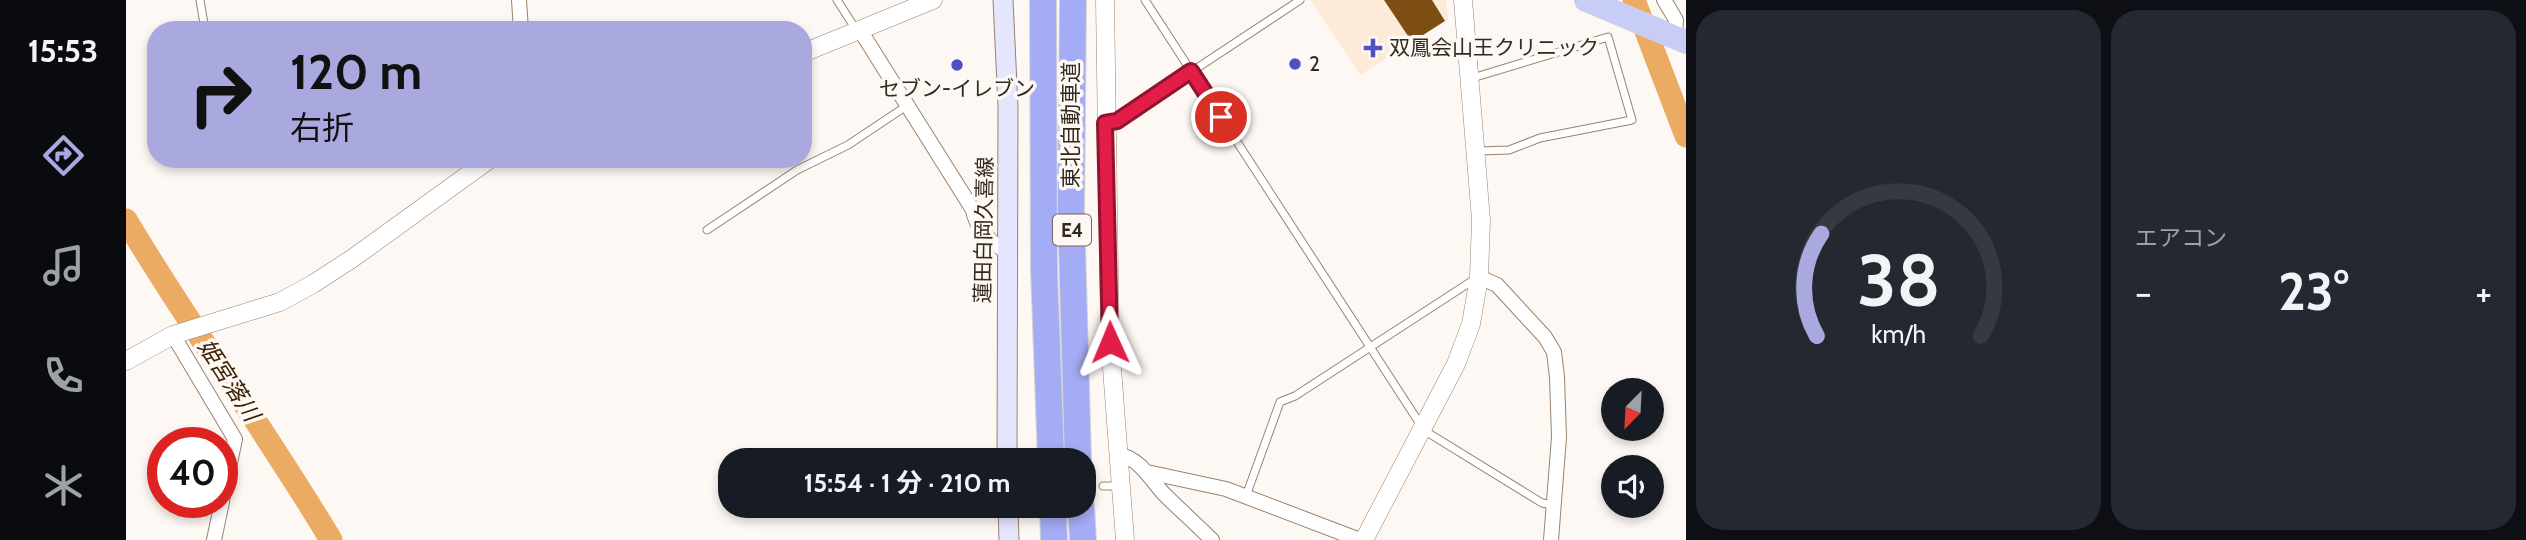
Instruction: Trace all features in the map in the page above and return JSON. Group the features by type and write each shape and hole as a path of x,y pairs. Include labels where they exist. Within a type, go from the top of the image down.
{"highway":[{"name":"東北自動車道","path":"1043,0 1044,269 1051,448"},
{"name":"東北自動車道","path":"1073,0 1071,210 1078,448"},
{"path":"1053,518 1054,540"},
{"path":"1082,518 1083,540"}],"main road":[{"name":"蓮田白岡久喜線","path":"1003,0 1008,106 1007,448"},
{"path":"1586,0 1681,40"},
{"path":"1008,518 1009,540"}],"street":[{"path":"519,0 520,21"},
{"path":"812,49 933,0"},
{"path":"1105,0 1110,342 1118,454 1112,486 1125,540"},
{"path":"1147,472 1226,489 1362,540 1456,364 1471,324 1479,277 1481,220 1463,0"},
{"path":"1664,0 1676,20 1681,40"},
{"path":"859,31 908,104 973,210 974,216 997,248 1007,251"},
{"path":"126,361 173,335 280,302 313,284 478,168"},
{"path":"1479,277 1497,285 1545,337 1554,352 1559,437 1553,505 1554,539"},
{"path":"173,335 228,427"},
{"path":"1118,454 1130,457 1147,472 1162,491 1212,540"},
{"path":"214,540 219,518"}],"lane":[{"path":"200,0 204,21"},
{"path":"837,0 859,31"},
{"path":"1144,0 1422,427 1521,491 1542,503 1553,505"},
{"path":"1105,123 1117,121 1300,0"},
{"path":"1468,79 1608,37 1632,120 1540,138 1510,150 1474,151"},
{"path":"812,163 848,145 908,104"},
{"path":"707,230 801,168"},
{"path":"1246,497 1280,402 1295,396 1479,277"}],"shaded area":[{"name":"双鳳会山王クリニック","path":"1310,0 1446,0 1448,20 1360,75"}],"building":[{"path":"1384,0 1432,0 1445,21 1412,42"}],"waterway":[{"path":"1634,0 1686,136"},
{"name":"姫宮落川","path":"126,220 331,540"}],"place":[{"name":"双鳳会山王クリニック","path":"1373,48"},
{"name":"2","path":"1295,64"},
{"name":"セブン-イレブン","path":"957,65"}],"route":[{"path":"1110,342 1105,123 1117,121 1191,71 1221,117"}]}
